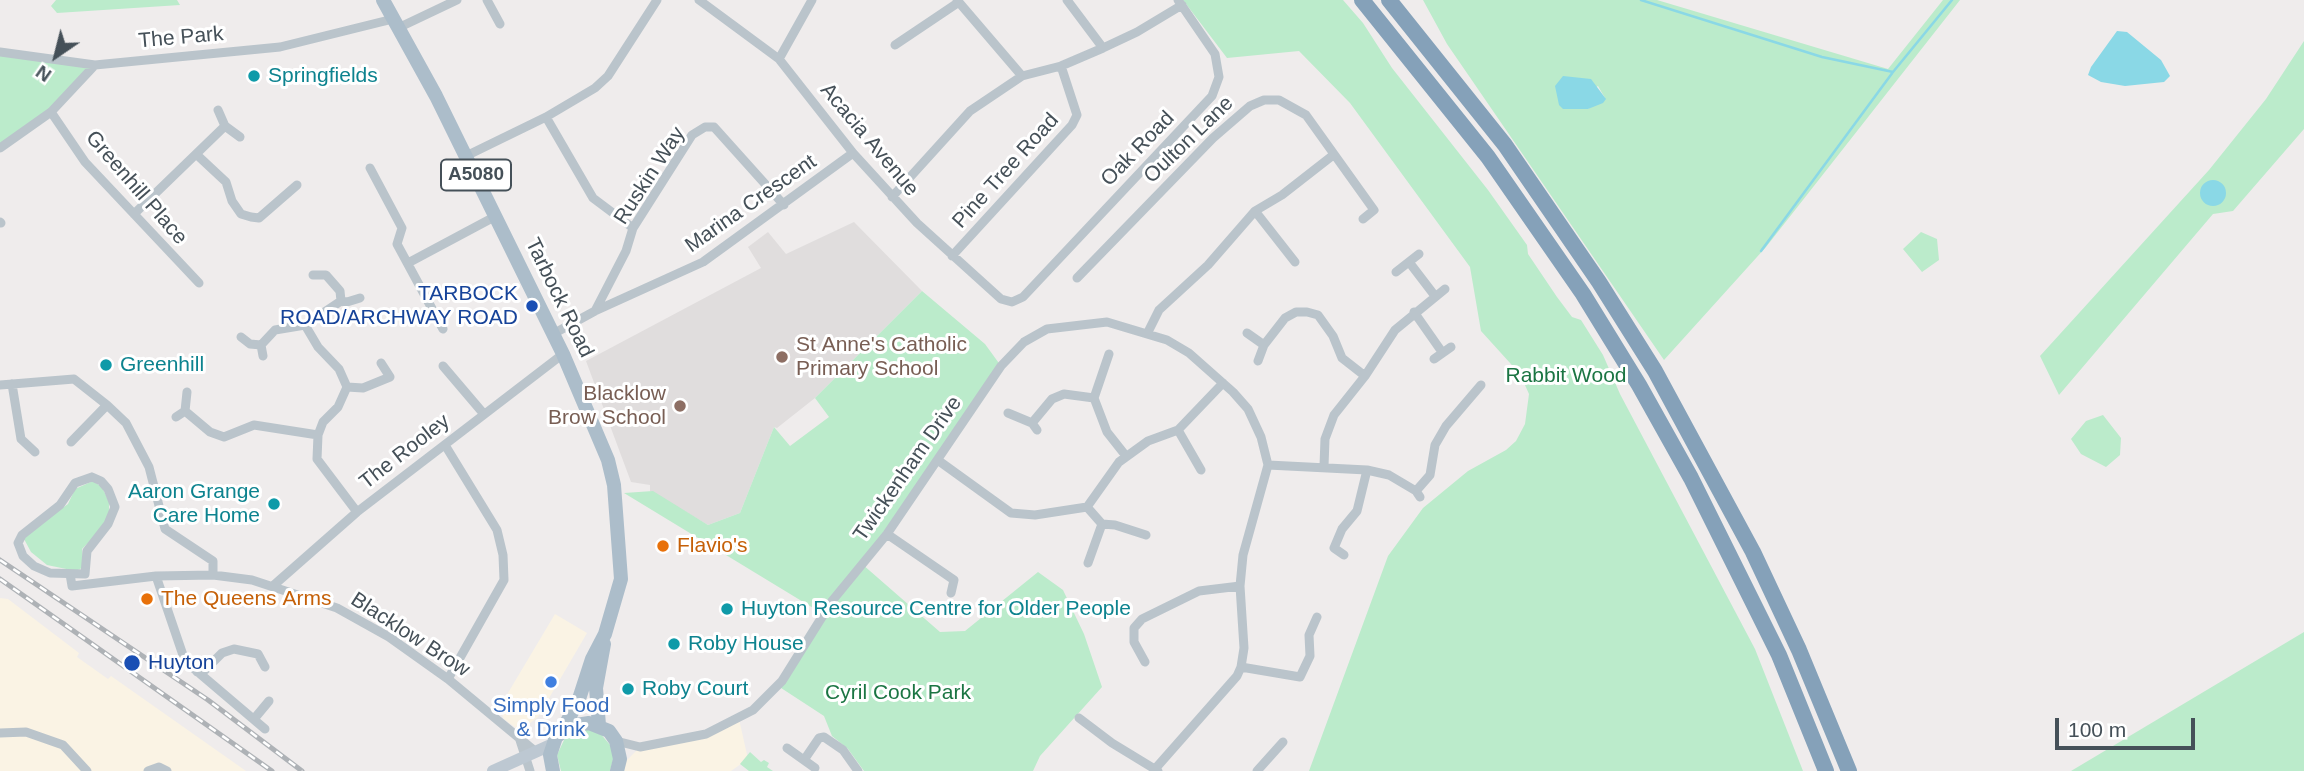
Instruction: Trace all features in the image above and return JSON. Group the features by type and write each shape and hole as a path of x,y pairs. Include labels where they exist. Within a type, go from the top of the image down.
{"highway":[{"path":"1362,0 1488,157 1583,294 1639,385 1691,478 1779,655 1825,771"},
{"path":"1389,0 1505,145 1599,282 1655,371 1753,552 1799,650 1849,771"}],"main road":[{"name":"Tarbock Road","path":"383,0 466,156 563,354 598,434 614,485 621,579 605,634 596,688 599,725"},
{"name":"Tarbock Road","path":"562,732 579,699 592,659 605,634"},
{"path":"562,732 579,723 599,725 616,741 619,767"},
{"name":"A5080","path":"553,744 562,732"},
{"path":"493,771 553,744"},
{"path":"553,744 550,755 553,771"}],"street":[{"name":"The Park","path":"0,52 96,65 280,47 396,23 457,0"},
{"path":"487,0 500,24"},
{"path":"466,156 546,117 595,88 608,76 657,0"},
{"path":"779,59 812,0"},
{"path":"1067,0 1103,48"},
{"path":"895,45 958,1 1022,76"},
{"name":"Acacia Avenue","path":"706,2 779,59 853,153 892,197 1001,299 1012,302"},
{"path":"892,197 970,111 1022,76 1061,66 1103,48 1137,32 1180,2"},
{"name":"Oak Road","path":"1012,302 1023,297 1212,96 1219,76 1214,54 1180,2"},
{"path":"0,148 51,113 96,65"},
{"name":"Pine Tree Road","path":"952,256 1072,125 1077,115 1061,66"},
{"name":"Oulton Lane","path":"1077,278 1213,138 1250,106 1264,100 1279,100 1306,115 1332,156 1374,210 1363,219"},
{"path":"218,110 225,126 240,136"},
{"name":"Greenhill Place","path":"51,113 85,162 199,283"},
{"path":"546,117 593,198 633,228"},
{"path":"134,214 225,126"},
{"name":"Ruskin Way","path":"595,311 626,251 633,228 692,135 705,127 714,127 783,205"},
{"name":"Marina Crescent","path":"553,334 595,311 703,262 853,153"},
{"path":"196,154 226,182 232,201 241,214 259,219 297,185"},
{"path":"1147,334 1159,310 1208,265 1255,211 1282,195 1332,156"},
{"path":"370,168 402,228 397,244 443,329"},
{"path":"1255,211 1295,262"},
{"path":"408,264 496,216"},
{"path":"1396,272 1419,254"},
{"path":"1409,262 1435,296"},
{"path":"313,275 326,275 341,291 341,301"},
{"path":"1324,466 1325,439 1334,415 1365,376 1395,330 1445,289"},
{"path":"261,345 275,330 305,325 341,301 359,298"},
{"path":"1258,361 1264,345 1284,318 1296,312 1318,315 1333,336 1342,358 1365,376"},
{"path":"1414,312 1447,349 1433,359"},
{"name":"Twickenham Drive","path":"616,741 640,747 706,734 739,719 762,703 793,665 832,601 887,534 939,461 1001,366 1024,342 1047,329 1075,323 1107,322 1147,334 1189,353 1248,409 1261,437 1268,465"},
{"path":"305,325 318,346 340,369 347,387 338,407 323,422 317,435 317,459 357,512"},
{"path":"1247,333 1264,345"},
{"path":"241,337 250,344 261,345"},
{"path":"261,345 263,356"},
{"name":"The Rooley","path":"274,585 357,512 563,354"},
{"path":"1109,354 1094,398 1107,432 1126,456"},
{"path":"347,387 370,386 390,376 381,363"},
{"path":"443,366 483,413"},
{"path":"0,386 74,379 107,405 126,423 149,467 165,529 213,561 214,576"},
{"path":"1087,507 1095,492 1126,456 1148,441 1178,430 1223,383"},
{"path":"12,384 21,439 35,452"},
{"path":"1079,718 1112,743 1156,770 1237,676 1241,667 1244,648 1240,586 1243,555 1268,465 1367,470 1389,475 1418,494 1430,475 1435,444 1446,426 1481,385"},
{"path":"187,392 181,414 209,432 224,436 254,425 317,435"},
{"path":"1008,413 1034,427 1052,399 1064,394 1094,398"},
{"path":"71,442 107,405"},
{"path":"1178,430 1201,470"},
{"path":"445,445 497,530 503,555 504,580 449,679"},
{"path":"939,461 1011,513 1023,516 1087,507"},
{"path":"1323,554 1334,548 1342,529 1357,511 1367,470"},
{"path":"92,477 101,481 108,489 114,500 114,513 87,551 85,574 70,574 50,573 34,566 23,556 18,543 27,530 60,505 75,483 92,477"},
{"path":"1087,507 1102,524 1146,535"},
{"path":"1088,563 1102,524"},
{"path":"887,534 954,579 951,593"},
{"path":"1334,548 1344,555"},
{"name":"Blacklow Brow","path":"70,574 72,586 156,576 214,576 274,585 337,608 389,638 449,679 519,737 530,755 530,771"},
{"path":"156,576 185,661 265,729"},
{"path":"1145,662 1134,642 1134,628 1142,620 1199,591 1240,586"},
{"path":"1241,667 1300,677 1310,656 1309,635 1317,617"},
{"path":"197,672 205,670 222,653 234,649 257,654 265,667"},
{"path":"254,719 269,701"},
{"path":"0,733 26,732 63,745 86,771"},
{"path":"804,760 819,738 824,737 843,750 858,771"},
{"path":"1257,771 1283,742"},
{"name":"Twickenham Drive","path":"619,767 640,747"},
{"path":"787,748 815,768"},
{"path":"148,771 159,767 167,771"}],"shaded area":[{"path":"854,222 922,291 815,398 777,428 774,427 740,513 708,525 650,491 650,485 631,482 586,361 761,268 748,247 768,232 786,254"},
{"path":"0,598 8,599 79,653 77,657 108,679 111,676 246,771 0,771"},
{"path":"555,614 587,633 538,717 520,731 504,719 499,708"},
{"path":"739,719 748,759 731,771 624,771 626,761 640,747 706,734"}],"green space":[{"path":"56,0 177,0 180,5 57,13 51,6"},
{"name":"Rabbit Wood","path":"1183,0 1343,0 1363,23 1392,68 1488,190 1527,245 1528,254 1557,297 1572,317 1581,320 1603,355 1620,394 1755,649 1803,771 1309,771 1388,556 1423,508 1468,471 1506,450 1516,441 1525,424 1529,394 1520,374 1481,331 1470,267 1350,103 1299,51 1227,58"},
{"path":"1423,0 1657,0 1888,69 1943,0 1960,0 1766,247 1664,360 1447,44","holes":["1598,86 1605,98 1588,109 1563,109"]},
{"path":"2304,41 2304,129 2233,211 2213,214 2059,395 2040,356 2209,170 2266,99"},
{"path":"0,53 95,65 51,112 0,148"},
{"path":"1921,232 1937,239 1939,260 1922,272 1903,249"},
{"name":"Cyril Cook Park","path":"922,291 985,344 1001,366 862,564 940,632 965,631 1038,572 1063,590 1084,634 1102,687 1040,756 1033,771 864,771 848,749 832,736 824,716 778,686 823,614 624,493 653,491 708,525 740,513 774,427 790,446 829,417 815,398"},
{"path":"2103,415 2121,438 2120,455 2106,467 2081,454 2071,439 2086,421"},
{"path":"93,481 102,487 109,502 109,515 101,530 82,549 84,567 76,571 47,565 31,552 24,539 27,533 68,504 75,489"},
{"path":"2304,632 2304,771 2071,771"},
{"path":"590,729 599,732 611,746 614,755 610,771 561,771 557,755 565,738 572,732"},
{"path":"750,752 761,762 764,760 769,763 767,767 773,771 749,771 740,764"}],"water":[{"path":"2117,31 2127,32 2161,60 2170,76 2164,82 2125,86 2101,82 2088,75"},
{"path":"1563,76 1591,79 1606,99 1588,109 1563,109 1559,105 1555,86"},
{"path":"2213,180 2222,184 2226,193 2222,202 2213,206 2204,202 2200,193 2204,184"}],"waterway":[{"path":"1641,0 1822,57 1893,72"},
{"path":"1761,251 1893,72 1952,0"}],"railway":[{"path":"0,560 208,700 302,771"},
{"path":"0,579 272,771"}],"place":[{"name":"Springfields","path":"254,76"},
{"name":"TARBOCK ROAD/ARCHWAY ROAD","path":"532,306"},
{"name":"St Anne's Catholic Primary School","path":"782,357"},
{"name":"Greenhill","path":"106,365"},
{"name":"Blacklow Brow School","path":"680,406"},
{"name":"Aaron Grange Care Home","path":"274,504"},
{"name":"Flavio's","path":"663,546"},
{"name":"The Queens Arms","path":"147,599"},
{"name":"Huyton Resource Centre for Older People","path":"727,609"},
{"name":"Roby House","path":"674,644"},
{"name":"Huyton","path":"132,663"},
{"name":"Simply Food & Drink","path":"551,682"},
{"name":"Roby Court","path":"628,689"}]}
